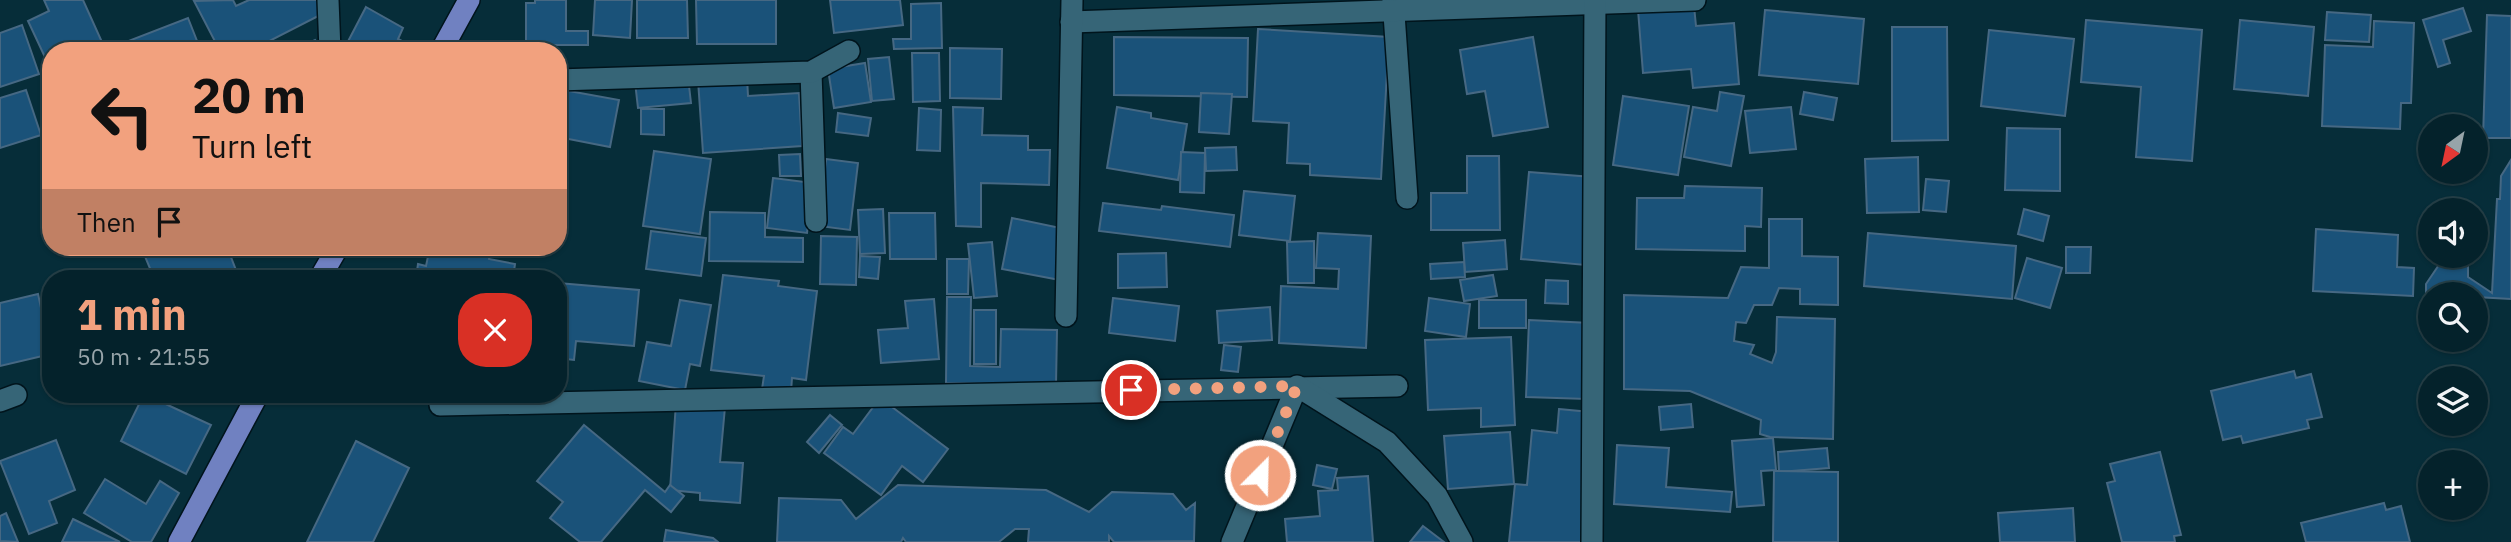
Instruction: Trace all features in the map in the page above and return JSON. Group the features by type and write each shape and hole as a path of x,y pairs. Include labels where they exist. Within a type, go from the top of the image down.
{"main road":[{"path":"446,42 469,0"},
{"path":"179,542 253,403"}],"street":[{"path":"328,0 330,42"},
{"path":"1066,316 1072,0"},
{"path":"1071,22 1393,5 1695,0"},
{"path":"1592,542 1595,1"},
{"path":"1393,5 1407,198"},
{"path":"567,80 811,72 849,51"},
{"path":"811,72 816,221"},
{"path":"1232,542 1297,386"},
{"path":"1297,386 1387,442 1437,496 1462,542"},
{"path":"567,402 1397,386"},
{"path":"440,405 530,403"}],"building":[{"path":"44,0 83,0 102,42 42,42 42,51 28,21 49,11"},
{"path":"233,0 236,6 249,0 322,0 328,11 268,42 215,42 194,1"},
{"path":"535,0 566,0 566,31 588,31 588,45 526,42 526,3 535,3"},
{"path":"595,0 632,0 630,38 593,35"},
{"path":"637,0 687,0 688,38 637,38"},
{"path":"696,0 776,0 776,44 697,44"},
{"path":"830,0 900,0 903,25 834,33"},
{"path":"941,3 942,48 894,49 893,39 911,39 911,4"},
{"path":"1694,6 1696,26 1734,23 1739,84 1693,88 1691,69 1643,73 1638,10"},
{"path":"366,7 403,28 398,39 404,42 348,42"},
{"path":"2463,8 2471,31 2443,40 2450,63 2438,67 2423,20"},
{"path":"1765,10 1864,19 1858,84 1759,75"},
{"path":"2327,12 2371,15 2369,42 2325,40"},
{"path":"2487,15 2511,16 2511,138 2488,138 2488,114 2484,114"},
{"path":"188,18 197,42 126,42"},
{"path":"2086,20 2202,30 2192,161 2136,157 2141,87 2081,82"},
{"path":"2240,20 2314,27 2308,96 2234,89"},
{"path":"2374,21 2414,23 2411,103 2401,103 2400,129 2322,126 2325,45 2373,47"},
{"path":"22,25 39,74 0,87 0,33"},
{"path":"1892,27 1947,27 1948,140 1892,141"},
{"path":"1258,29 1389,37 1381,179 1310,175 1310,164 1287,163 1289,123 1253,121"},
{"path":"1989,30 2074,39 2065,116 1981,106"},
{"path":"1114,37 1248,38 1247,97 1114,95"},
{"path":"1533,37 1548,127 1493,136 1485,91 1467,94 1460,50"},
{"path":"950,48 1002,49 1001,99 950,98"},
{"path":"912,53 939,53 940,101 913,102"},
{"path":"889,57 894,99 872,101 868,59"},
{"path":"865,63 871,102 834,108 828,69"},
{"path":"688,77 691,103 638,108 635,82"},
{"path":"747,77 748,96 799,93 802,146 703,153 698,80"},
{"path":"26,90 41,135 0,148 0,98"},
{"path":"567,91 619,100 610,147 567,139"},
{"path":"1720,92 1744,96 1731,166 1684,157 1693,107 1717,111"},
{"path":"1804,92 1837,98 1833,120 1800,114"},
{"path":"1201,93 1232,94 1229,134 1199,132"},
{"path":"1623,96 1689,106 1678,175 1613,165"},
{"path":"953,107 983,108 982,135 1028,136 1028,150 1050,150 1049,185 981,183 981,227 956,226"},
{"path":"1117,107 1151,113 1151,118 1187,124 1178,180 1107,168"},
{"path":"1791,107 1796,149 1750,153 1745,111"},
{"path":"919,108 941,110 940,151 917,150"},
{"path":"641,109 664,109 664,135 641,134"},
{"path":"838,113 871,118 868,136 836,132"},
{"path":"2007,128 2060,129 2060,191 2005,190"},
{"path":"1236,147 1237,170 1206,171 1205,148"},
{"path":"654,151 711,159 700,234 643,226"},
{"path":"1181,152 1205,153 1204,193 1180,192"},
{"path":"800,154 801,176 780,176 779,155"},
{"path":"1467,156 1499,156 1500,230 1431,230 1431,193 1467,193"},
{"path":"1918,157 1919,212 1867,213 1865,159"},
{"path":"826,159 858,163 850,230 819,226"},
{"path":"2511,160 2511,299 2488,298 2488,290 2492,293 2497,199 2500,199 2501,176"},
{"path":"1529,172 1592,177 1585,265 1521,259"},
{"path":"773,178 813,183 807,233 767,228"},
{"path":"1926,179 1949,181 1946,212 1923,210"},
{"path":"1685,186 1762,188 1761,227 1745,226 1745,251 1636,249 1637,198 1684,198"},
{"path":"1244,191 1295,196 1290,241 1239,235"},
{"path":"1103,203 1161,210 1162,206 1234,215 1230,247 1099,231"},
{"path":"883,209 885,253 860,254 858,210"},
{"path":"2024,209 2049,216 2043,241 2018,234"},
{"path":"710,212 765,213 765,237 803,238 803,262 709,261"},
{"path":"889,213 935,213 936,259 890,259"},
{"path":"1012,218 1070,230 1060,280 1002,269"},
{"path":"1769,219 1802,219 1802,256 1838,257 1838,305 1800,304 1800,289 1779,288 1772,305 1754,305 1746,323 1736,322 1734,341 1754,345 1750,354 1772,363 1776,352 1777,317 1835,319 1833,439 1770,437 1760,434 1761,420 1690,391 1624,389 1624,295 1728,298 1741,267 1769,268"},
{"path":"2316,229 2398,235 2397,267 2414,268 2413,296 2313,291"},
{"path":"651,231 706,238 701,276 646,269"},
{"path":"1318,233 1371,236 1366,348 1279,343 1281,286 1338,289 1339,269 1316,268"},
{"path":"1868,233 2016,246 2012,299 1864,286"},
{"path":"821,236 857,237 856,285 820,284"},
{"path":"1505,240 1507,269 1465,272 1463,243"},
{"path":"1314,241 1314,283 1288,283 1287,242"},
{"path":"992,242 997,296 974,298 968,244"},
{"path":"2066,247 2091,247 2090,273 2066,273"},
{"path":"1166,253 1167,287 1118,288 1118,254"},
{"path":"145,256 231,256 236,270 151,270"},
{"path":"428,256 490,256 489,259 515,264 514,270 417,270 418,264 426,266"},
{"path":"860,256 880,257 878,279 859,277"},
{"path":"2027,258 2062,268 2050,308 2015,298"},
{"path":"947,259 969,259 968,294 947,294"},
{"path":"1464,262 1465,277 1431,279 1430,264"},
{"path":"2437,268 2468,268 2468,277 2476,282 2427,282"},
{"path":"723,275 779,281 778,286 817,291 806,380 792,378 791,392 762,389 764,376 711,370"},
{"path":"1493,275 1497,296 1464,301 1460,280"},
{"path":"1546,280 1568,281 1568,304 1545,303"},
{"path":"567,284 639,290 634,346 576,341 574,360 567,359"},
{"path":"38,294 42,312 42,356 0,366 0,303"},
{"path":"947,297 971,297 970,366 1000,367 1001,329 1057,330 1056,385 946,383"},
{"path":"1113,298 1179,306 1175,341 1109,333"},
{"path":"1429,298 1470,304 1466,337 1425,331"},
{"path":"934,299 939,359 881,363 878,330 908,328 905,301"},
{"path":"680,300 711,305 700,366 690,364 685,390 639,381 647,342 671,346"},
{"path":"1479,300 1526,300 1526,328 1479,328"},
{"path":"1270,307 1272,340 1219,343 1217,311"},
{"path":"974,310 996,310 996,364 974,364"},
{"path":"1529,320 1590,323 1587,399 1526,397"},
{"path":"1511,337 1515,425 1481,427 1481,408 1428,410 1425,340"},
{"path":"1224,345 1241,347 1238,372 1221,370"},
{"path":"2294,371 2296,378 2311,374 2322,417 2307,420 2309,428 2243,443 2241,436 2223,440 2211,391"},
{"path":"880,398 948,449 923,482 902,466 881,495 824,453 843,427 853,434"},
{"path":"140,403 163,403 211,425 186,474 121,441"},
{"path":"676,403 725,407 720,462 743,463 740,503 700,500 700,493 670,490"},
{"path":"1691,404 1693,427 1661,430 1659,407"},
{"path":"1559,409 1590,412 1585,542 1509,542 1515,484 1527,485 1532,430 1557,433"},
{"path":"830,415 842,425 819,453 807,442"},
{"path":"584,425 665,492 670,485 684,496 671,512 645,490 601,542 580,542 550,518 563,502 537,481"},
{"path":"1510,432 1514,484 1448,489 1444,436"},
{"path":"1773,438 1776,470 1761,471 1764,505 1737,507 1732,441"},
{"path":"56,440 75,490 49,501 57,523 29,534 0,461"},
{"path":"356,441 409,468 373,542 307,542"},
{"path":"1617,445 1669,448 1666,487 1732,492 1730,512 1614,504"},
{"path":"1827,448 1829,468 1779,472 1778,452"},
{"path":"2160,452 2181,535 2174,536 2175,542 2122,542 2107,483 2115,481 2110,464"},
{"path":"1317,465 1337,469 1332,489 1313,485"},
{"path":"1774,471 1838,472 1838,542 1773,542"},
{"path":"1368,476 1373,542 1287,542 1285,519 1320,516 1318,491 1338,490 1337,478"},
{"path":"105,479 146,504 160,481 179,493 151,542 132,542 84,513"},
{"path":"898,485 1046,490 1089,512 1112,492 1173,494 1186,510 1195,503 1194,541 1114,542 1109,536 1109,542 1028,542 1029,529 1015,529 999,542 906,542 903,538 901,542 777,542 779,498 841,500 856,519"},
{"path":"2384,503 2386,510 2401,506 2410,542 2306,542 2301,523"},
{"path":"2073,508 2075,542 2000,542 1998,513"},
{"path":"6,513 18,542 0,541 0,516"},
{"path":"73,519 120,542 62,542"},
{"path":"1423,526 1444,542 1410,542"},
{"path":"666,530 713,538 718,542 664,542"}],"route":[{"path":"1131,390 1297,386 1260,475"}]}
